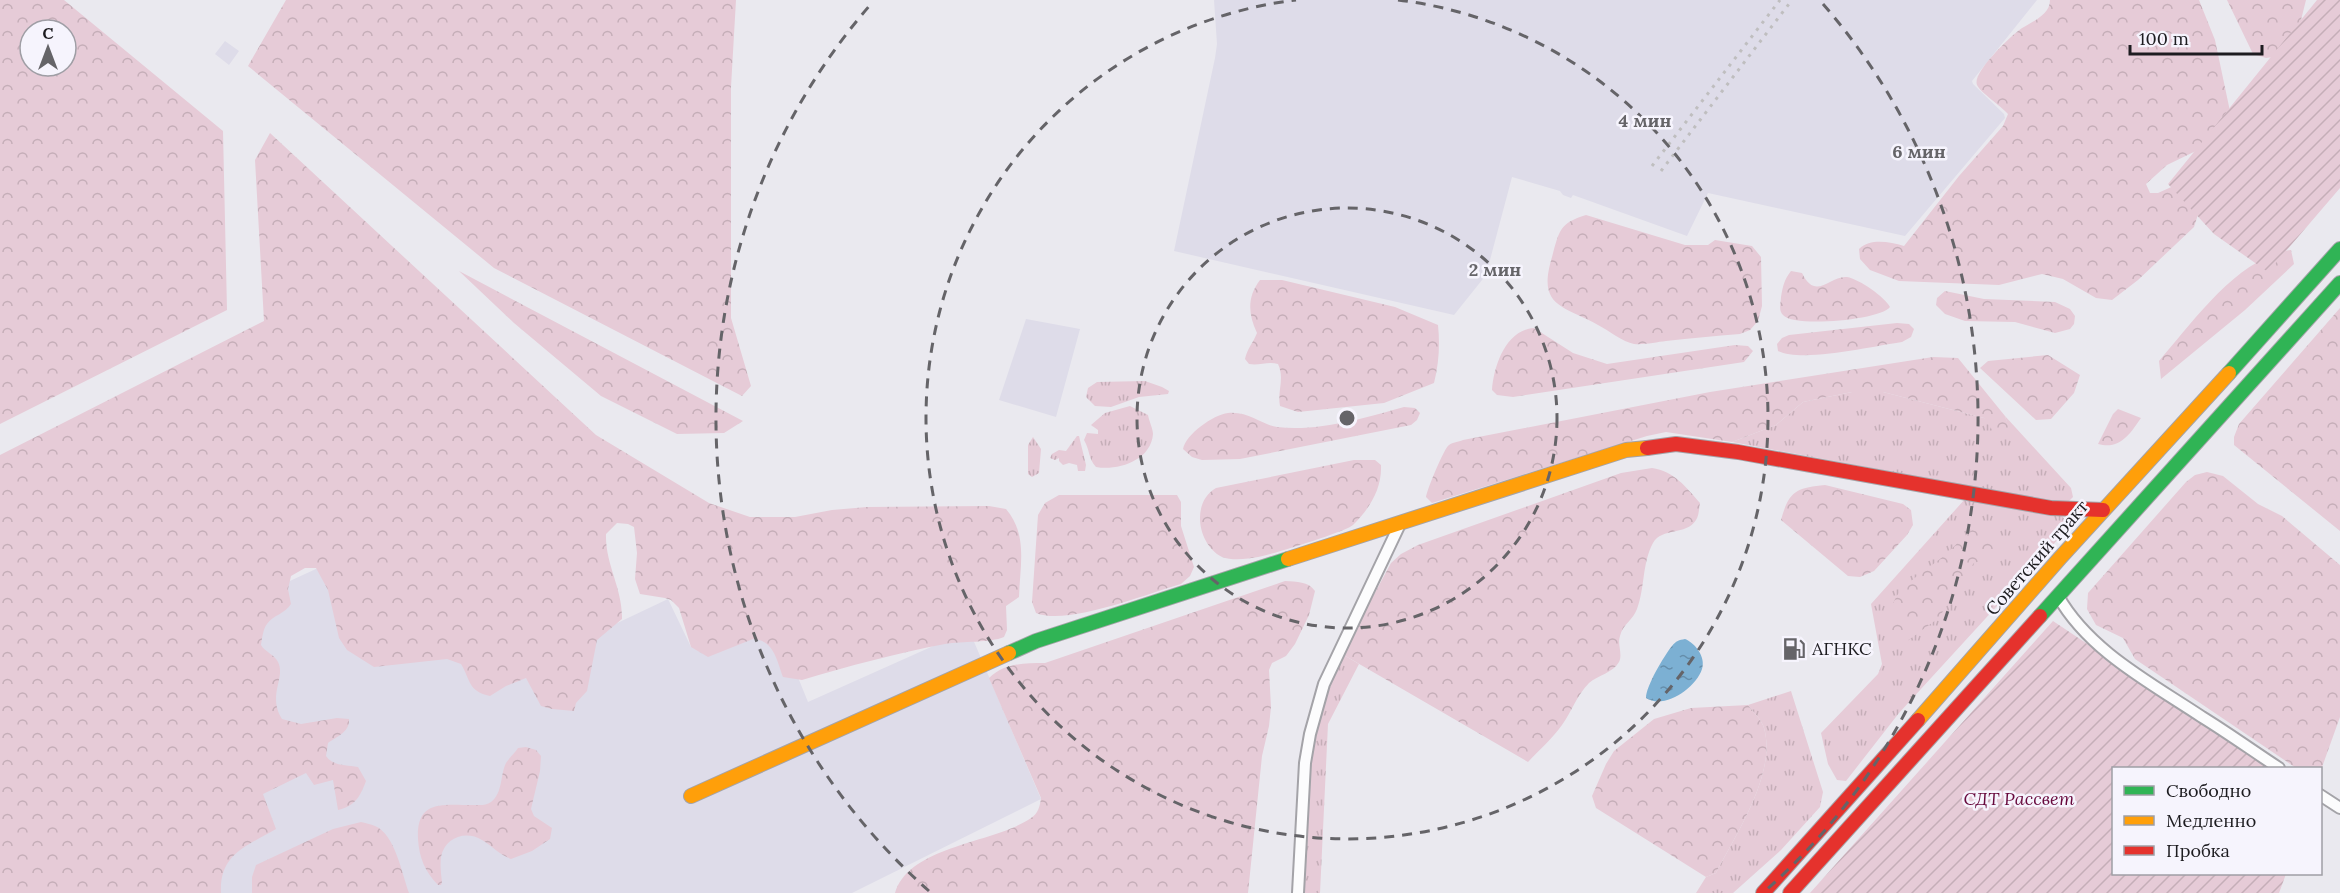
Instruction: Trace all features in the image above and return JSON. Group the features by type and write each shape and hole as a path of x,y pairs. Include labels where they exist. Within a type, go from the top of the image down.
{"main road":[{"name":"Советский тракт","path":"1763,893 1838,812 2103,510 2270,331 2340,249"},
{"path":"1790,893 2340,283"},
{"path":"691,796 1036,641 1626,450 1676,444 1783,460 2051,508 2103,510"}],"street":[{"path":"1298,893 1305,763 1310,734 1324,684 1400,525"},
{"path":"2058,596 2066,610 2090,635 2130,670 2277,767"},
{"path":"2322,796 2340,808"}],"shaded area":[{"path":"1214,0 2037,0 1972,81 2004,114 2005,118 1905,236 1708,193 1687,236 1573,195 1571,198 1560,191 1512,177 1486,275 1454,315 1174,251 1215,58 1217,44"},
{"path":"225,41 239,51 229,65 215,54"},
{"path":"1026,319 1080,329 1056,417 999,400"},
{"path":"470,498 592,635 668,599 691,647 773,616 808,702 969,630 1041,799 852,893 125,893 21,705"}],"green space":[{"path":"0,0 64,0 223,131 227,310 0,424"},
{"path":"286,0 736,0 731,87 731,318 751,386 742,396 494,268 248,66"},
{"path":"2050,0 2199,0 2215,40 2231,116 2202,148 2167,165 2146,184 2150,193 2158,193 2178,184 2203,199 2194,227 2138,280 2112,300 2096,298 2063,279 2042,274 1999,285 1899,281 1870,270 1860,259 1859,249 1875,242 1904,246 1959,176 2003,126 2008,114 1979,88 1977,80 1992,56 2018,31 2043,14"},
{"path":"2227,0 2306,0 2300,24 2273,57 2266,58 2253,54"},
{"path":"2317,0 2340,0 2340,188 2268,272 2214,234 2168,184"},
{"path":"270,133 596,435 709,503 750,517 795,517 832,510 867,507 989,506 1006,509 1017,529 1021,562 1019,597 1006,606 1007,630 1004,637 927,648 802,680 783,677 774,652 760,640 753,639 708,657 691,647 679,608 671,600 640,594 635,579 637,553 634,527 617,523 606,534 606,545 620,597 622,619 597,640 587,691 576,703 574,711 552,709 541,706 526,678 490,696 474,688 461,664 447,659 374,667 347,650 339,638 328,590 316,568 305,568 291,576 288,589 291,604 267,624 261,645 276,659 280,668 276,702 282,719 301,724 337,718 349,719 345,730 328,743 326,756 336,763 358,767 366,781 356,800 349,806 338,810 333,780 314,785 306,773 263,794 276,829 245,846 230,860 222,880 221,893 0,893 0,455 264,321 255,160"},
{"path":"1586,215 1685,245 1708,245 1715,240 1752,246 1761,257 1762,306 1758,321 1750,330 1740,334 1634,344 1564,308 1550,295 1548,273 1556,241 1565,225"},
{"path":"2291,250 2294,264 2245,310 2161,379 2159,361 2218,294 2253,265 2271,255"},
{"path":"459,271 743,421 724,433 677,434 601,396 514,323"},
{"path":"1791,271 1802,273 1813,286 1823,285 1841,277 1852,278 1877,294 1890,307 1883,312 1855,319 1819,322 1790,319 1783,315 1780,306 1784,283"},
{"path":"1260,280 1282,280 1395,307 1438,325 1439,354 1434,383 1384,403 1298,412 1280,406 1281,375 1278,364 1249,364 1245,359 1257,333 1250,306 1253,293"},
{"path":"1945,291 1984,299 2055,302 2070,309 2075,316 2074,324 2070,329 2055,333 2015,322 1965,321 1945,314 1936,305 1937,298"},
{"path":"2340,308 2340,531 2234,445 2234,437 2239,424"},
{"path":"1897,323 1909,324 1914,329 1911,337 1902,342 1821,354 1789,354 1778,351 1777,344 1789,335"},
{"path":"1534,328 1573,353 1607,364 1735,345 1748,346 1753,351 1744,362 1513,397 1497,395 1492,390 1493,380 1503,350 1516,335"},
{"path":"2048,355 2080,375 2074,393 2051,419 2036,420 1980,368 1988,361"},
{"path":"1933,357 1958,358 2005,416 2012,437 1997,437 1984,418 1883,392 1852,392 1803,402 1776,425 1732,442 1666,432 1432,503 1426,497 1436,469 1447,448 1463,440 1710,392"},
{"path":"1145,381 1162,387 1169,391 1168,394 1139,397 1111,407 1095,406 1086,397 1088,388 1097,382"},
{"path":"1852,392 1883,392 1984,418 2011,437 2005,416 2071,488 2073,497 2068,502 2055,502 1732,442 1776,425 1803,402"},
{"path":"1130,406 1148,415 1153,432 1151,443 1140,457 1132,462 1113,467 1096,467 1084,440 1087,433 1098,434 1098,430 1091,425 1105,413"},
{"path":"1404,407 1415,408 1420,413 1411,425 1240,459 1202,460 1192,457 1183,449 1189,437 1201,426 1215,417 1228,413 1249,416 1271,426 1309,428 1341,423"},
{"path":"2118,409 2141,418 2128,435 2118,443 2098,444 2113,414"},
{"path":"1079,436 1086,465 1085,471 1078,471 1077,465 1069,463 1063,465 1059,458 1055,460 1050,458 1059,450 1066,451"},
{"path":"1033,437 1041,449 1039,473 1032,477 1028,474 1028,445"},
{"path":"1354,460 1375,460 1381,465 1381,474 1370,505 1348,528 1277,552 1245,559 1222,557 1207,543 1200,523 1200,513 1208,494 1216,488"},
{"path":"1652,468 1667,472 1690,491 1700,503 1697,518 1692,525 1662,535 1653,543 1647,559 1637,609 1620,636 1619,662 1613,669 1589,683 1566,720 1528,762 1342,654 1391,563 1401,554 1418,545 1621,473"},
{"path":"2207,472 2223,476 2258,504 2282,516 2340,565 2340,717 2322,767 2295,767 2135,659 2123,638 2096,625 2087,609 2088,593 2186,482 2195,475"},
{"path":"1825,485 1903,504 1911,510 1913,525 1907,535 1874,571 1860,577 1848,576 1781,520 1787,503 1795,493"},
{"path":"1059,495 1177,495 1181,502 1181,526 1194,567 1190,576 1181,584 1107,607 1067,615 1050,616 1036,613 1032,602 1038,515 1045,503"},
{"path":"1965,499 2046,510 2062,516 2068,524 2061,536 1899,713 1846,781 1837,780 1828,764 1821,733 1878,674 1882,664 1871,604"},
{"path":"1972,530 1995,536 1999,555 1974,563 1955,587 1940,617 1895,650 1891,616 1893,604 1898,595 1914,578 1940,559"},
{"path":"1285,581 1306,584 1315,591 1309,615 1295,644 1286,656 1272,663 1269,670 1271,707 1262,756 1248,893 895,893 903,877 917,865 955,847 1016,826 1033,816 1038,810 1041,798 989,678 995,673 1015,665 1045,663"},
{"name":"СДТ Рассвет","path":"2053,621 2272,767 2112,767 2112,875 2286,875 2279,893 1810,893"},
{"path":"1342,654 1359,664 1328,724 1320,893 1304,893 1310,759 1315,728"},
{"path":"1791,691 1823,792 1820,807 1781,850 1733,893 1696,893 1706,877 1716,873 1743,822 1760,783 1765,764 1764,728 1748,705"},
{"path":"1748,705 1764,728 1765,764 1752,803 1716,873 1706,877 1596,808 1592,796 1614,751 1654,719 1691,708"},
{"path":"526,747 536,750 541,756 531,809 534,816 552,828 550,839 532,851 511,859 476,837 457,837 443,850 442,882 438,885 426,869 420,852 418,839 422,817 427,811 442,805 482,805 491,802 498,794 506,763 518,748"},
{"path":"361,822 375,826 388,837 397,855 409,893 252,893 252,877 256,865 333,829"}],"water":[{"path":"1685,639 1696,647 1701,655 1703,664 1699,676 1686,690 1670,699 1653,701 1646,698 1652,679 1672,646 1679,640"}],"railway":[{"path":"1652,166 1780,0"},
{"path":"1661,171 1792,0"}],"traffic: fast":[{"path":"2229,373 2340,249"},
{"path":"2040,616 2340,283"},
{"path":"1009,653 1036,641 1288,559"}],"traffic: slow":[{"path":"1918,720 2060,558 2229,373"},
{"path":"1288,559 1626,450 1647,448"},
{"path":"691,796 1009,653"}],"traffic: jam":[{"path":"1647,448 1676,444 1738,452 2051,508 2103,510"},
{"path":"1790,893 2040,616"},
{"path":"1763,893 1918,720"}],"place":[{"name":"АГНКС","path":"1794,649"}]}
